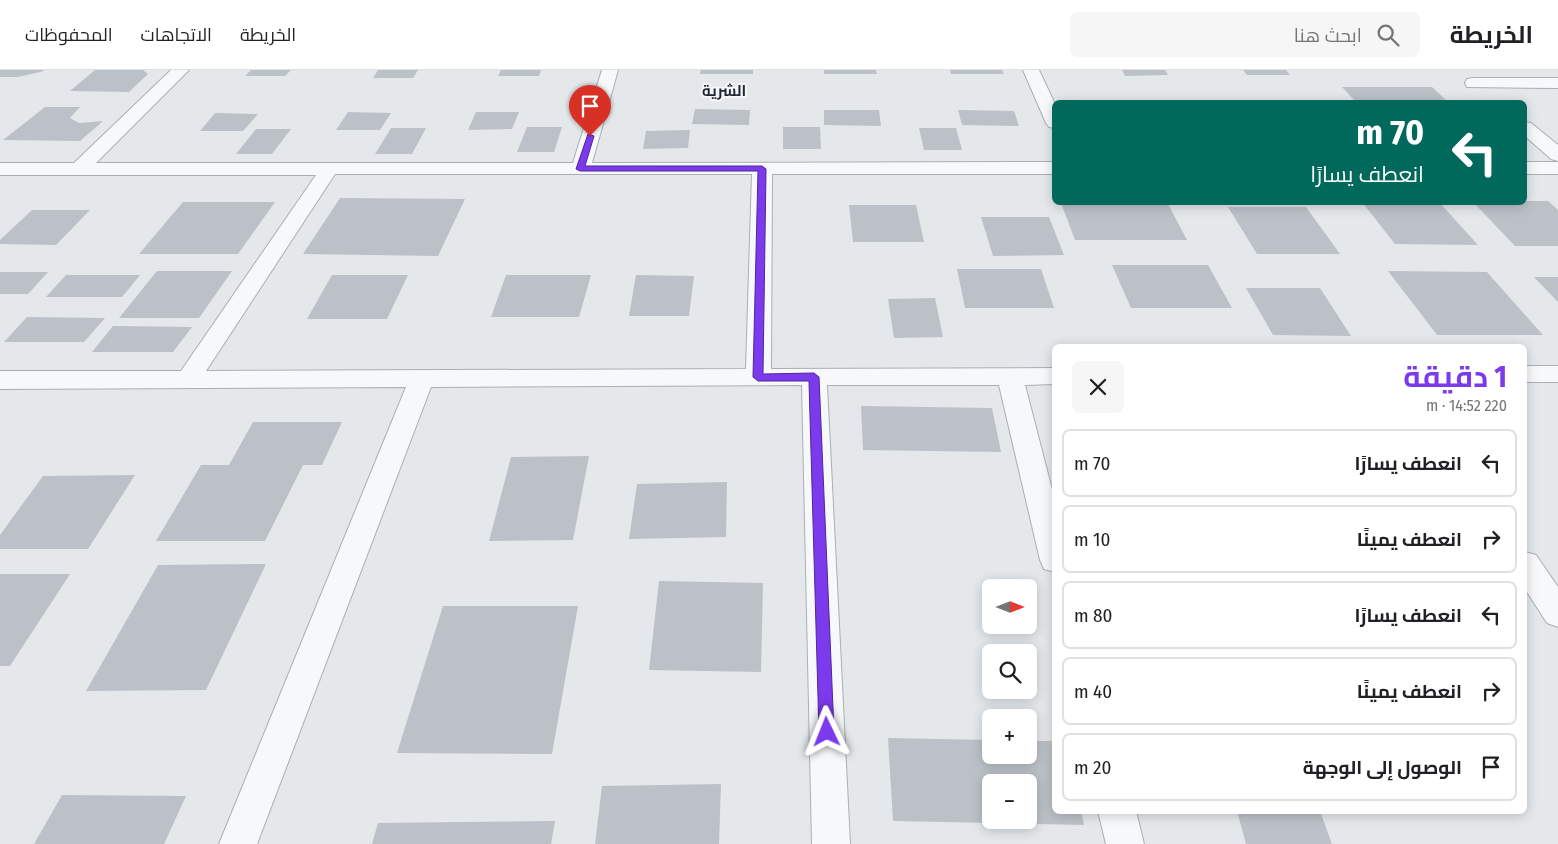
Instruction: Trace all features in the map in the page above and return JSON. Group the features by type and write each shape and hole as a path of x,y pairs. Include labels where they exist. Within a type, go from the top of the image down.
{"street":[{"path":"79,169 181,70"},
{"path":"580,169 610,70"},
{"path":"1031,70 1052,116"},
{"path":"1459,70 1491,98"},
{"path":"1473,82 1558,83"},
{"path":"1527,129 1558,155"},
{"path":"0,170 1052,168"},
{"path":"1527,168 1558,168"},
{"path":"188,379 329,169"},
{"path":"758,377 762,169"},
{"path":"1527,374 1558,374"},
{"path":"1010,376 1052,548"},
{"path":"4,385 188,379 1052,376"},
{"path":"814,377 831,844"},
{"path":"238,844 422,378"},
{"path":"1527,567 1558,613"},
{"path":"1118,814 1125,844"}],"building":[{"path":"0,70 44,71 18,77 0,77"},
{"path":"95,70 143,70 148,74 129,92 70,91"},
{"path":"251,70 291,70 285,76 245,76"},
{"path":"378,70 418,70 413,78 373,78"},
{"path":"501,70 541,70 539,76 498,76"},
{"path":"701,70 753,70 753,74 700,74"},
{"path":"824,70 876,70 877,74 824,74"},
{"path":"950,70 1002,70 1004,74 951,74"},
{"path":"1122,70 1165,70 1168,75 1125,76"},
{"path":"1243,70 1286,70 1290,75 1247,75"},
{"path":"1342,87 1432,87 1446,100 1354,100"},
{"path":"45,107 80,107 70,118 79,123 103,121 80,141 3,140"},
{"path":"695,109 750,110 749,125 692,124"},
{"path":"824,110 879,110 881,126 824,125"},
{"path":"958,110 1014,111 1019,126 962,125"},
{"path":"348,112 391,113 380,130 336,130"},
{"path":"476,112 519,112 512,129 468,130"},
{"path":"215,113 258,114 243,131 200,131"},
{"path":"527,127 562,127 554,152 517,152"},
{"path":"783,127 820,127 821,149 783,149"},
{"path":"391,128 426,128 412,154 375,154"},
{"path":"919,128 956,128 962,150 924,150"},
{"path":"256,129 291,129 272,154 236,154"},
{"path":"690,130 688,148 643,149 646,131"},
{"path":"340,198 465,199 438,256 303,254"},
{"path":"1527,201 1548,201 1558,210 1558,246 1515,246 1476,205 1527,205"},
{"path":"183,202 275,202 238,254 139,254"},
{"path":"849,205 916,205 924,242 853,242"},
{"path":"1062,205 1169,205 1187,240 1075,240"},
{"path":"1364,205 1442,205 1478,245 1395,244"},
{"path":"1228,207 1306,207 1340,254 1257,254"},
{"path":"32,210 90,210 56,245 0,244 0,240"},
{"path":"981,217 1049,217 1064,255 993,256"},
{"path":"1112,265 1208,265 1232,308 1131,308"},
{"path":"957,269 1041,269 1054,308 965,308"},
{"path":"157,271 232,271 199,318 119,318"},
{"path":"1388,271 1487,272 1543,335 1437,335"},
{"path":"0,272 48,272 28,294 0,294"},
{"path":"66,275 140,275 122,297 46,297"},
{"path":"332,275 408,275 387,319 307,319"},
{"path":"506,275 591,275 579,317 491,317"},
{"path":"636,275 694,276 689,316 629,316"},
{"path":"1534,277 1558,277 1558,302"},
{"path":"1246,288 1320,288 1351,336 1273,335"},
{"path":"935,298 943,337 894,338 888,299"},
{"path":"27,317 105,318 84,342 4,342"},
{"path":"113,326 192,327 173,352 92,352"},
{"path":"861,406 992,408 1001,452 863,450"},
{"path":"253,422 342,422 322,465 303,465 265,541 156,541 201,465 229,465"},
{"path":"589,456 573,540 489,541 511,457"},
{"path":"135,475 88,549 0,549 0,535 43,476"},
{"path":"727,482 726,537 629,539 637,484"},
{"path":"266,564 206,690 86,691 158,565"},
{"path":"0,574 70,574 10,666 0,666"},
{"path":"659,581 763,583 761,672 649,670"},
{"path":"443,606 578,606 552,754 397,753"},
{"path":"888,738 982,740 982,764 1037,764 1037,741 1052,741 1052,814 1082,814 1084,825 1037,824 1037,774 982,774 982,823 893,821"},
{"path":"721,784 719,844 595,844 602,786"},
{"path":"62,795 186,796 164,844 34,844"},
{"path":"1238,814 1321,814 1332,844 1246,844"},
{"path":"555,821 551,844 372,844 378,823"}],"district":[{"name":"الشرية","path":"724,91"}],"route":[{"path":"590,136 580,169 762,169 758,377 814,377 827,732"}]}
